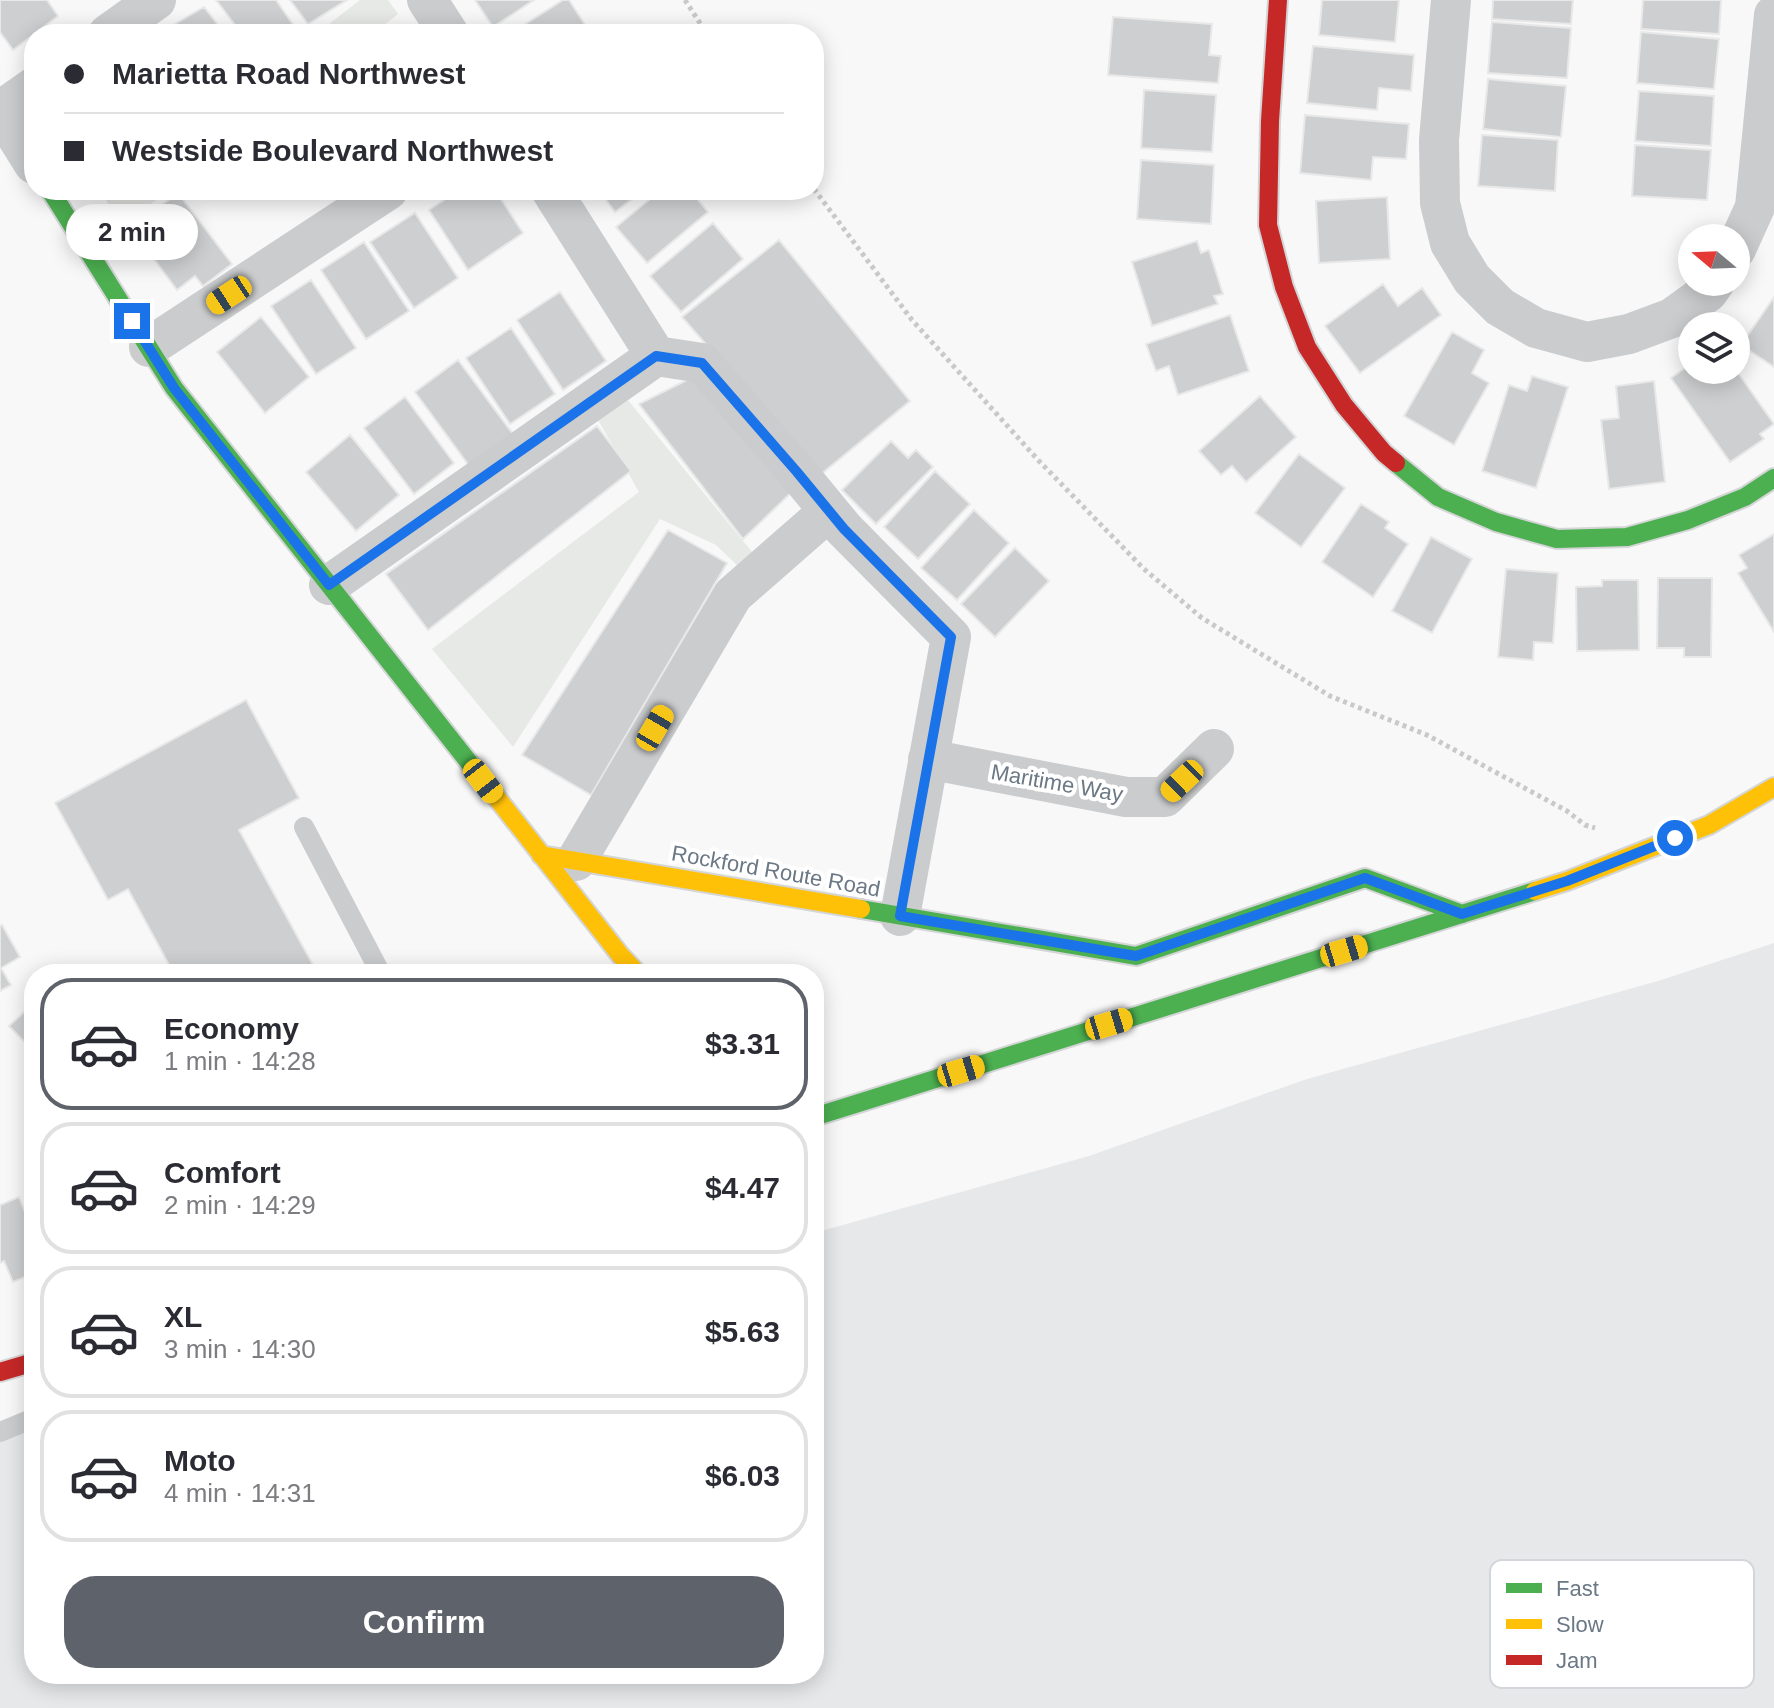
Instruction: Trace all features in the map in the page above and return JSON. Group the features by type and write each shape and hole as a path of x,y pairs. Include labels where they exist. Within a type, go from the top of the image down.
{"street":[{"path":"122,24 156,0"},
{"path":"427,0 443,24"},
{"path":"1278,0 1270,121 1268,225 1284,287 1307,347 1344,405 1384,453 1438,497 1496,522 1557,539 1627,537 1673,524 1745,497 1774,478"},
{"path":"1451,0 1439,140 1440,203 1450,243 1472,279 1500,307 1536,328 1587,342 1629,334 1672,318 1702,296"},
{"path":"1747,224 1755,207 1774,15"},
{"path":"24,94 0,110 24,148"},
{"path":"56,200 174,388 329,585 559,858 629,964"},
{"path":"149,347 373,200"},
{"path":"557,200 656,356"},
{"path":"329,585 656,356 702,363 844,529 951,637 900,916"},
{"path":"559,858 733,595 829,511"},
{"name":"Maritime Way","path":"928,759 1126,797 1165,797 1214,749"},
{"path":"824,1114 1567,881 1709,825 1774,787"},
{"name":"Rockford Route Road","path":"559,858 1136,956 1365,878 1462,914"},
{"path":"0,1372 24,1365"}],"lane":[{"path":"304,827 376,964"},
{"path":"0,1432 24,1422"}],"path":[{"path":"685,0 701,24"},
{"path":"822,200 912,320 1039,461 1144,569 1202,618 1330,696 1427,735 1599,830"}],"shaded area":[{"path":"360,0 388,0 398,14 386,24 329,24"},
{"path":"106,200 156,200 121,227"},
{"path":"623,394 752,552 741,569 716,545 660,519 513,747 432,649 639,492 594,413"},
{"path":"1774,943 1774,1708 0,1708 0,1425 24,1421 24,1684 824,1684 824,1230 1089,1156 1307,1079 1658,981"}],"building":[{"path":"0,0 47,0 58,16 47,24 24,24 24,42 13,50 0,32"},
{"path":"216,0 276,0 293,24 234,24"},
{"path":"290,0 347,0 308,24"},
{"path":"475,0 534,0 498,24 491,24"},
{"path":"563,0 569,0 585,24 526,24"},
{"path":"1322,0 1399,0 1395,42 1319,35"},
{"path":"1493,0 1573,0 1571,24 1492,19"},
{"path":"1643,0 1721,0 1719,34 1641,29"},
{"path":"204,7 217,24 175,24"},
{"path":"1113,17 1212,24 1209,55 1221,56 1218,83 1108,75"},
{"path":"1492,22 1571,28 1567,78 1488,73"},
{"path":"1641,32 1719,39 1714,89 1637,83"},
{"path":"1313,46 1414,55 1411,91 1379,88 1377,110 1307,103"},
{"path":"1488,79 1566,86 1561,137 1483,129"},
{"path":"1144,90 1216,95 1212,152 1141,148"},
{"path":"1639,91 1714,96 1711,146 1635,141"},
{"path":"1305,115 1409,124 1406,159 1373,157 1371,180 1300,173"},
{"path":"1482,135 1558,140 1555,191 1478,186"},
{"path":"1635,145 1711,150 1707,200 1632,196"},
{"path":"1141,160 1214,165 1211,224 1137,219"},
{"path":"1387,197 1390,259 1319,263 1316,201"},
{"path":"169,200 183,200 232,264 203,286 195,276 177,290 131,228"},
{"path":"444,200 502,200 523,233 468,270 429,210"},
{"path":"606,200 631,200 615,212"},
{"path":"649,200 698,200 708,212 647,263 616,227"},
{"path":"415,213 458,278 414,308 370,242"},
{"path":"713,223 743,259 681,312 650,276"},
{"path":"779,240 910,401 820,475 682,317"},
{"path":"1197,241 1201,253 1209,250 1223,294 1214,296 1218,304 1152,326 1132,262"},
{"path":"364,242 409,311 366,339 321,270"},
{"path":"311,280 356,348 316,374 271,306"},
{"path":"1383,284 1398,306 1422,288 1441,315 1360,373 1325,326"},
{"path":"560,292 606,361 563,390 517,320"},
{"path":"1774,297 1774,367 1750,351 1750,332"},
{"path":"1230,315 1249,371 1178,395 1169,366 1156,371 1146,344"},
{"path":"261,317 309,377 265,413 217,352"},
{"path":"511,328 555,394 510,424 466,358"},
{"path":"1452,332 1484,350 1472,373 1489,383 1454,445 1404,416"},
{"path":"458,360 513,434 470,467 415,392"},
{"path":"1678,373 1678,384 1746,384 1774,424 1760,434 1764,439 1730,462 1671,378"},
{"path":"697,375 794,490 743,539 639,404"},
{"path":"1532,376 1568,387 1536,488 1482,471 1509,385 1527,391"},
{"path":"1654,381 1665,482 1609,489 1601,420 1619,418 1616,386"},
{"path":"1260,396 1296,437 1246,482 1232,466 1221,475 1199,451"},
{"path":"405,397 454,463 414,494 364,428"},
{"path":"597,426 631,471 428,630 386,574"},
{"path":"350,435 399,495 356,531 306,472"},
{"path":"891,441 908,458 916,450 933,467 876,524 842,490"},
{"path":"1299,454 1345,488 1301,547 1255,513"},
{"path":"935,471 970,504 918,559 884,527"},
{"path":"1361,504 1389,522 1385,528 1408,544 1373,597 1322,562"},
{"path":"974,510 1009,543 957,600 921,568"},
{"path":"668,530 727,563 591,795 522,755"},
{"path":"1774,534 1774,632 1738,573 1747,568 1739,555"},
{"path":"1431,537 1472,559 1432,633 1392,611"},
{"path":"1015,548 1049,581 995,637 961,604"},
{"path":"1506,569 1558,573 1553,643 1534,642 1533,660 1498,657"},
{"path":"1658,578 1712,578 1711,657 1684,657 1684,648 1657,648"},
{"path":"1602,580 1638,580 1639,650 1577,651 1576,587 1602,586"},
{"path":"246,700 299,798 239,830 313,964 169,964 128,889 108,900 55,803"},
{"path":"0,926 20,957 1,968 11,985 0,991"},
{"path":"24,1012 24,1042 9,1026"},
{"path":"19,1197 24,1210 24,1277 13,1282 4,1261 0,1263 0,1205"}],"traffic: fast":[{"path":"56,200 174,388 486,784"},
{"path":"1396,463 1438,497 1496,522 1557,539 1627,537 1688,520 1745,497 1774,478"},
{"path":"861,909 1136,956 1365,878 1462,914"},
{"path":"824,1114 1535,891"}],"traffic: slow":[{"path":"486,784 629,964"},
{"path":"1535,891 1709,825 1774,787"},
{"path":"541,855 861,909"}],"traffic: jam":[{"path":"1278,0 1270,121 1268,225 1284,287 1307,347 1344,405 1396,463"},
{"path":"0,1372 24,1365"}],"route":[{"path":"132,321 174,388 329,585 656,356 702,363 844,529 951,637 900,916 1136,956 1365,878 1462,914 1567,881 1675,838"}]}
